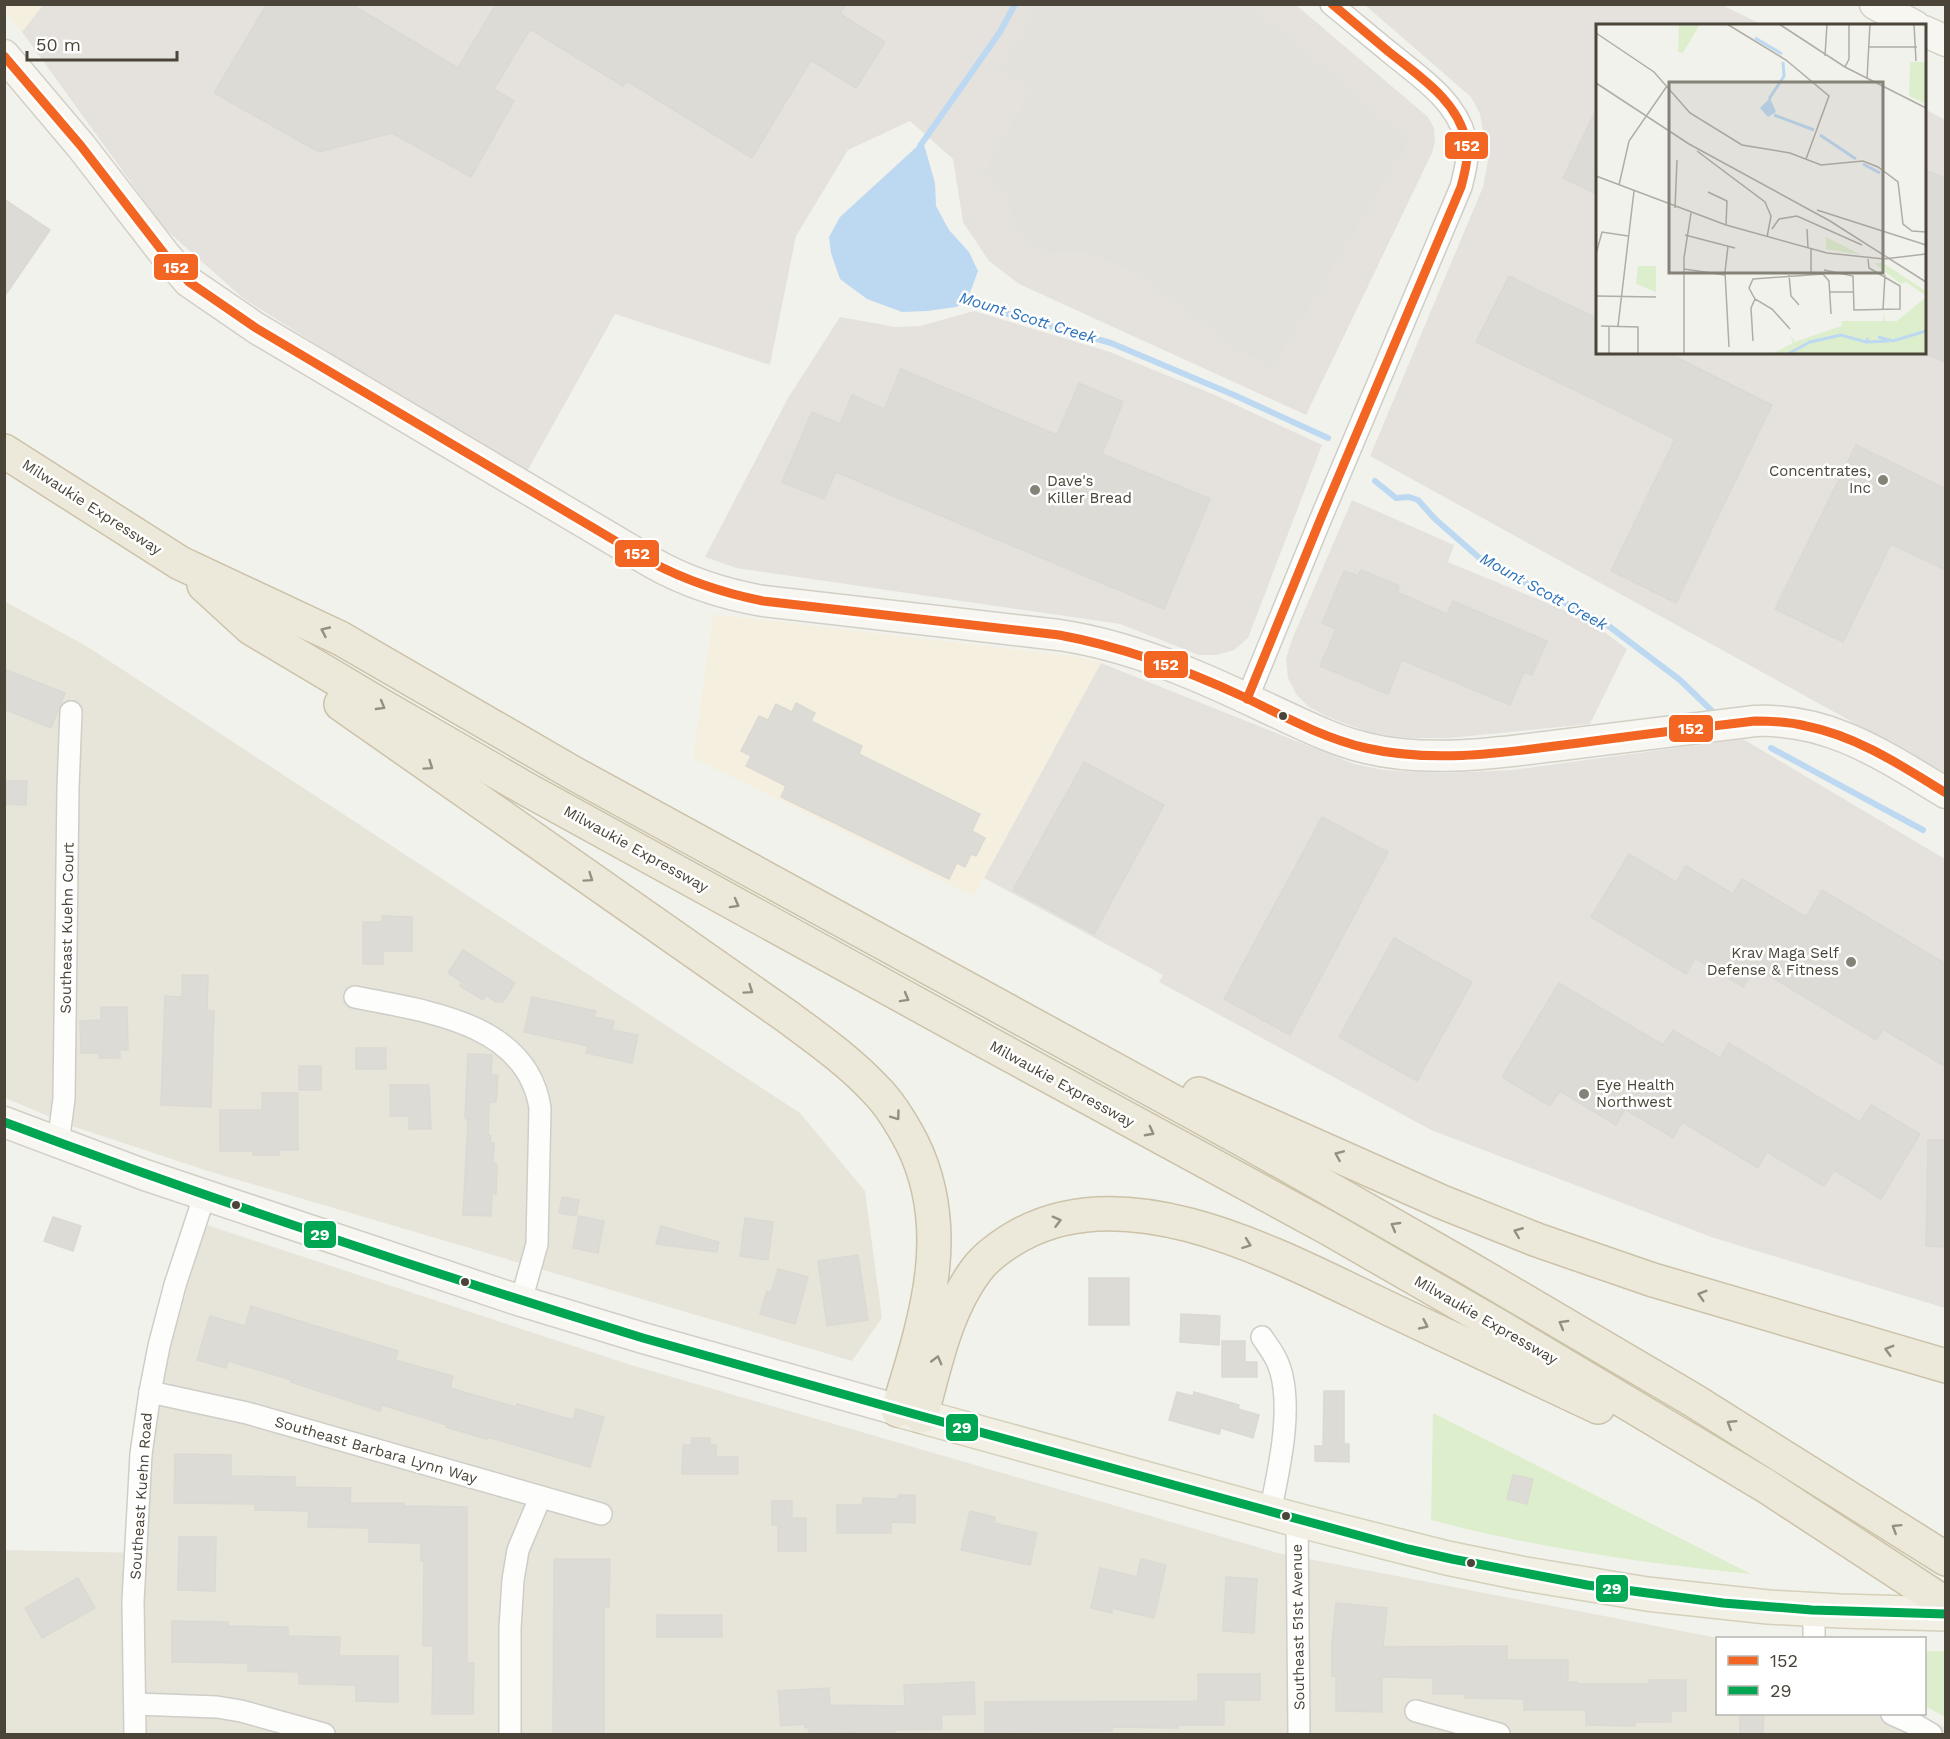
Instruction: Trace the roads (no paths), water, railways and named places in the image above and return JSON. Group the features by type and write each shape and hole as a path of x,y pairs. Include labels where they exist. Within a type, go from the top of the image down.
{"highway":[{"name":"Milwaukie Expressway","path":"4,451 180,563 340,638 583,779 1247,1142 1470,1269 1694,1400 1946,1559"},
{"name":"Milwaukie Expressway","path":"180,563 250,628 382,706 538,796 1328,1228 1500,1327 1766,1486 1946,1604"},
{"path":"250,628 345,707 788,1017 839,1055 877,1090 902,1125 919,1157 930,1196 934,1222 935,1254 910,1413"},
{"path":"1006,1010 1442,1202 1537,1240 1653,1280 1946,1366"},
{"path":"910,1413 962,1292 978,1267 1004,1244 1034,1228 1062,1219 1097,1215 1135,1216 1166,1219 1206,1229 1268,1252 1766,1486"}],"main road":[{"path":"910,1413 1437,1556 1554,1579 1823,1620 1946,1614"}],"street":[{"path":"1247,699 1461,188 1466,167 1466,138 1449,105 1423,80 1331,4"},
{"path":"1875,4 1911,24"},
{"path":"1926,32 1946,41"},
{"path":"4,55 81,146 166,256 189,282 256,328 668,572 698,585 740,597 1059,635 1106,644 1161,662 1346,743 1366,749 1406,755 1449,755 1528,749 1770,721 1802,724 1831,731 1902,767 1946,793"},
{"name":"Southeast Kuehn Court","path":"58,1143 64,1099 71,712"},
{"path":"355,997 435,1014 491,1036 513,1054 533,1081 540,1108 537,1244 521,1301"},
{"path":"4,1122 145,1175 521,1301 643,1338 910,1413"},
{"name":"Southeast Kuehn Road","path":"135,1734 133,1601 141,1454 159,1346 172,1295 205,1194"},
{"name":"Southeast 51st Avenue","path":"1262,1337 1277,1361 1281,1374 1285,1411 1283,1516 1299,1734"},
{"name":"Southeast Barbara Lynn Way","path":"150,1392 248,1413 601,1515"},
{"path":"510,1734 510,1628 513,1581 518,1550 540,1498"},
{"path":"136,1704 217,1707 241,1711 324,1734"},
{"path":"1416,1711 1499,1734"},
{"path":"1896,1715 1931,1734"}],"water":[{"path":"923,141 935,183 936,206 949,230 969,252 978,271 967,301 956,307 902,312 867,299 840,279 831,253 829,237 840,217"}],"waterway":[{"name":"Mount Scott Creek","path":"920,146 1000,32 1015,4"},
{"name":"Mount Scott Creek","path":"960,297 1005,313 1111,343 1328,438"},
{"name":"Mount Scott Creek","path":"1375,481 1396,498 1409,497 1418,500 1435,519 1483,561 1606,624 1680,680 1711,710"},
{"name":"Mount Scott Creek","path":"1771,748 1923,830"}],"place":[{"name":"Concentrates, Inc","path":"1883,480"},
{"name":"Dave's Killer Bread","path":"1035,490"},
{"name":"Krav Maga Self Defense & Fitness","path":"1851,962"},
{"name":"Eye Health Northwest","path":"1584,1094"}]}
